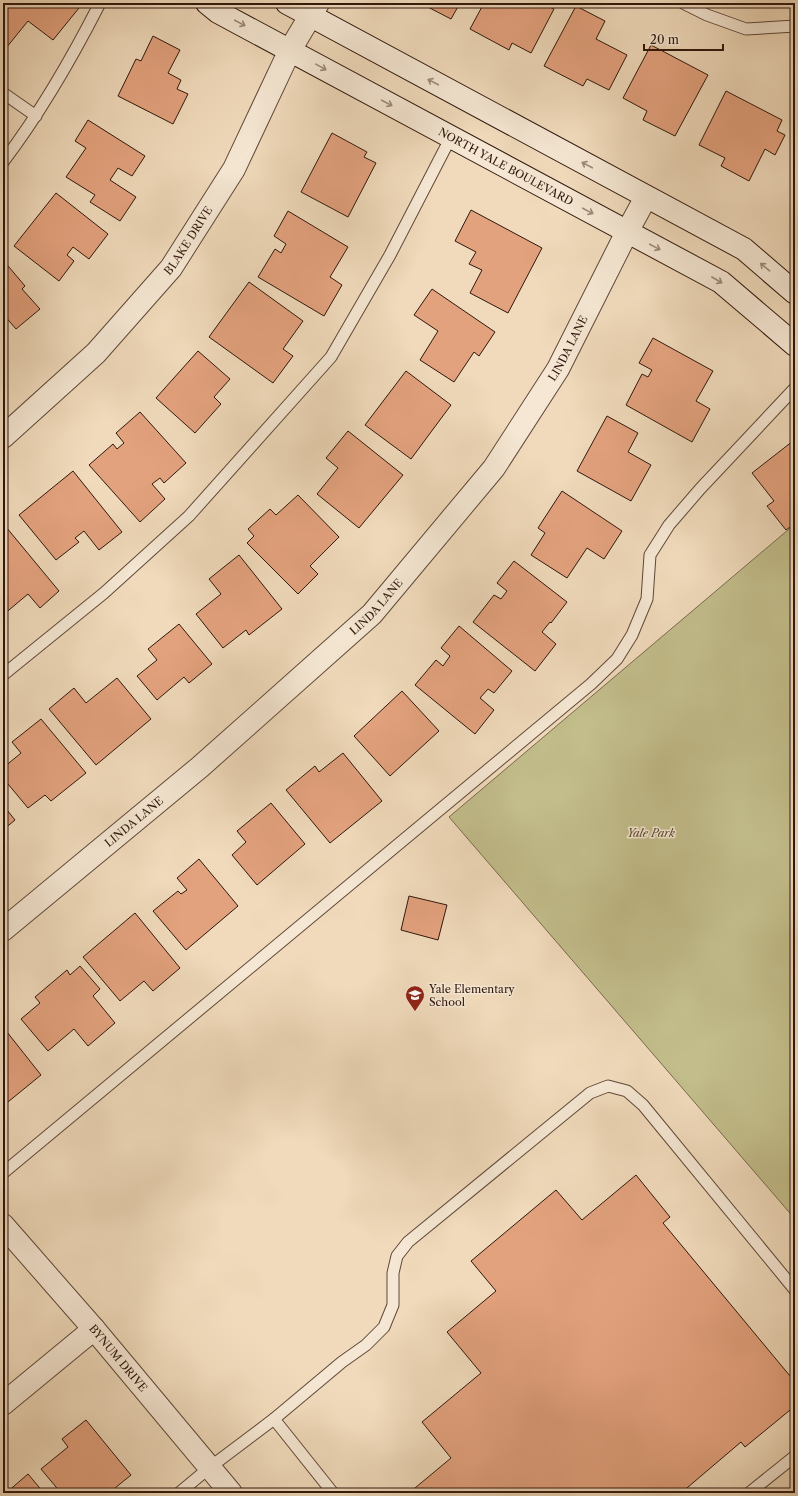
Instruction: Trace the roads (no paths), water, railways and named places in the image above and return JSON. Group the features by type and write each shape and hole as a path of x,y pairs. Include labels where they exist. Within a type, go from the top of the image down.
{"street":[{"name":"NORTH YALE BOULEVARD","path":"207,3 218,12 721,282 795,345"},
{"path":"287,3 314,9 646,197 744,249 795,293"},
{"name":"BLAKE DRIVE","path":"3,438 96,353 171,268 234,169 290,50 314,9"},
{"name":"LINDA LANE","path":"3,930 200,767 372,614 494,468 558,369 646,197"},
{"name":"BYNUM DRIVE","path":"3,1225 94,1329 231,1493"},
{"path":"3,1404 94,1329"}],"lane":[{"path":"3,162 23,136 72,57 100,3"},
{"path":"683,3 707,15 746,29 795,26"},
{"path":"3,93 36,116"},
{"path":"3,675 104,594 189,516 331,357 390,255 451,137"},
{"path":"3,1173 591,684 617,659 632,635 647,599 650,555 669,525 700,489 795,388"},
{"path":"179,1493 274,1419 342,1362 366,1345 384,1327 392,1305 393,1273 397,1256 408,1242 590,1093 608,1086 627,1091 643,1105 795,1290"},
{"path":"274,1419 333,1493"},
{"path":"749,1493 795,1456"}],"place":[{"name":"Yale Elementary School","path":"415,1012"}],"park label":[{"name":"Yale Park","path":"651,833"}]}
